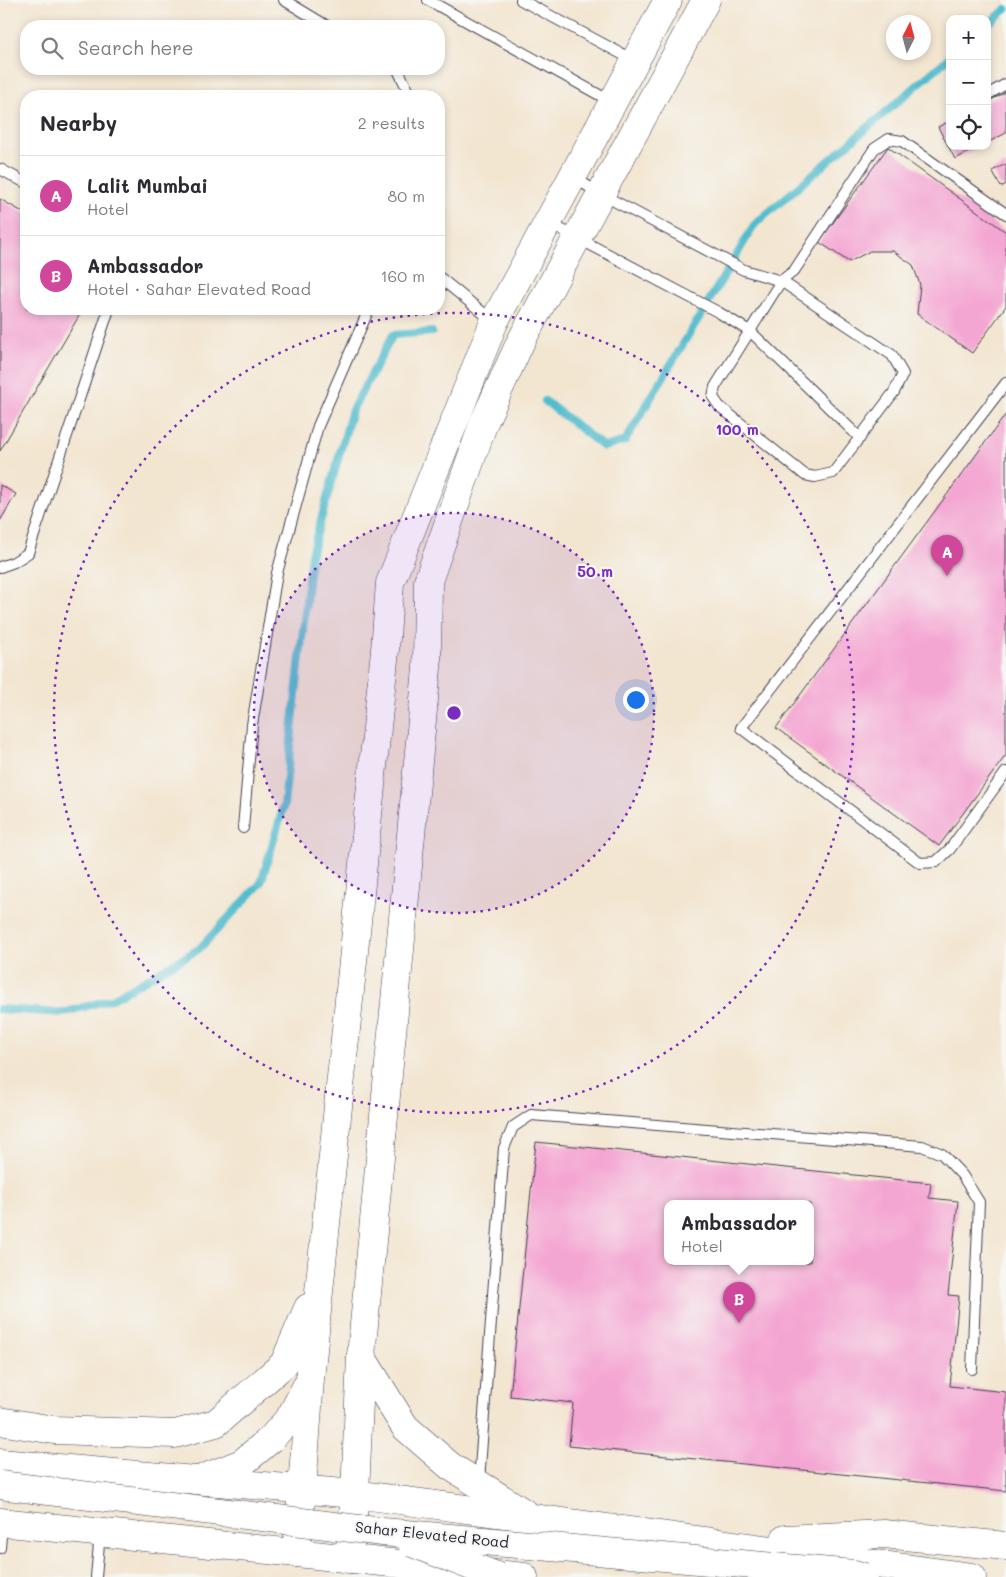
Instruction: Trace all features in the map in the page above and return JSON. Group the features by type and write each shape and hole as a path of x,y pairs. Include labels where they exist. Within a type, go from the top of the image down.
{"main road":[{"path":"296,1553 320,1274 382,679 390,583 494,322 668,0"},
{"path":"349,1559 355,1494 361,1356 427,668 428,580 484,422 520,343 706,0"},
{"path":"0,1422 54,1430 175,1434 216,1423 284,1364 304,1320 320,1274"},
{"path":"361,1356 405,1427 450,1466 534,1518"},
{"path":"197,1480 242,1463 271,1439 291,1416 310,1379"},
{"path":"0,1463 355,1494 972,1577"},
{"name":"Sahar Elevated Road","path":"0,1485 383,1532 844,1573 864,1577"},
{"path":"1,1531 100,1532 524,1577"},
{"path":"383,1532 499,1577"},
{"path":"721,1542 884,1534 1006,1546"}],"lane":[{"path":"284,0 317,20"},
{"path":"428,0 613,102"},
{"path":"522,0 635,61"},
{"path":"400,75 408,90"},
{"path":"991,93 1006,84"},
{"path":"573,177 720,258 744,270 782,282 892,354 902,374 894,392 833,473 815,477 805,475 719,406 713,397 715,387 782,282 794,271 874,149 889,139 902,141 1006,214"},
{"path":"0,168 20,180"},
{"path":"548,222 694,299 751,332 860,438"},
{"path":"445,282 494,322"},
{"path":"0,567 14,562 28,553 107,315"},
{"path":"244,828 252,725 277,573 318,426 366,315"},
{"path":"1006,383 741,728 920,863 936,862 950,849 1006,772"},
{"path":"478,1484 504,1148 513,1127 531,1115 922,1146 942,1154 962,1175 979,1202 972,1369"},
{"path":"96,1577 100,1532"}],"building":[{"path":"1006,92 1006,133 991,141 991,105 991,100"},
{"path":"946,123 946,142 938,127"},
{"path":"888,147 1006,232 1006,306 972,353 917,314 920,285 913,265 893,251 870,251 849,262 819,242"},
{"path":"950,150 973,150 955,159"},
{"path":"1006,164 1006,184 1001,187 992,171"},
{"path":"0,199 20,211 20,315 79,315 0,451"},
{"path":"1006,414 1006,755 939,846 776,728"},
{"path":"0,485 16,494 0,521"},
{"path":"536,1142 931,1183 929,1198 958,1201 948,1295 959,1296 950,1386 1006,1392 1006,1491 569,1446 573,1403 510,1396"}],"waterway":[{"path":"991,22 1006,9"},
{"path":"545,401 604,447 625,441 755,224 946,60"},
{"path":"0,1009 63,1013 112,999 199,949 261,883 284,805 311,555 352,410 393,335 432,332"}],"place":[{"name":"Lalit Mumbai","path":"947,576"},
{"name":"Ambassador","path":"739,1323"}]}
